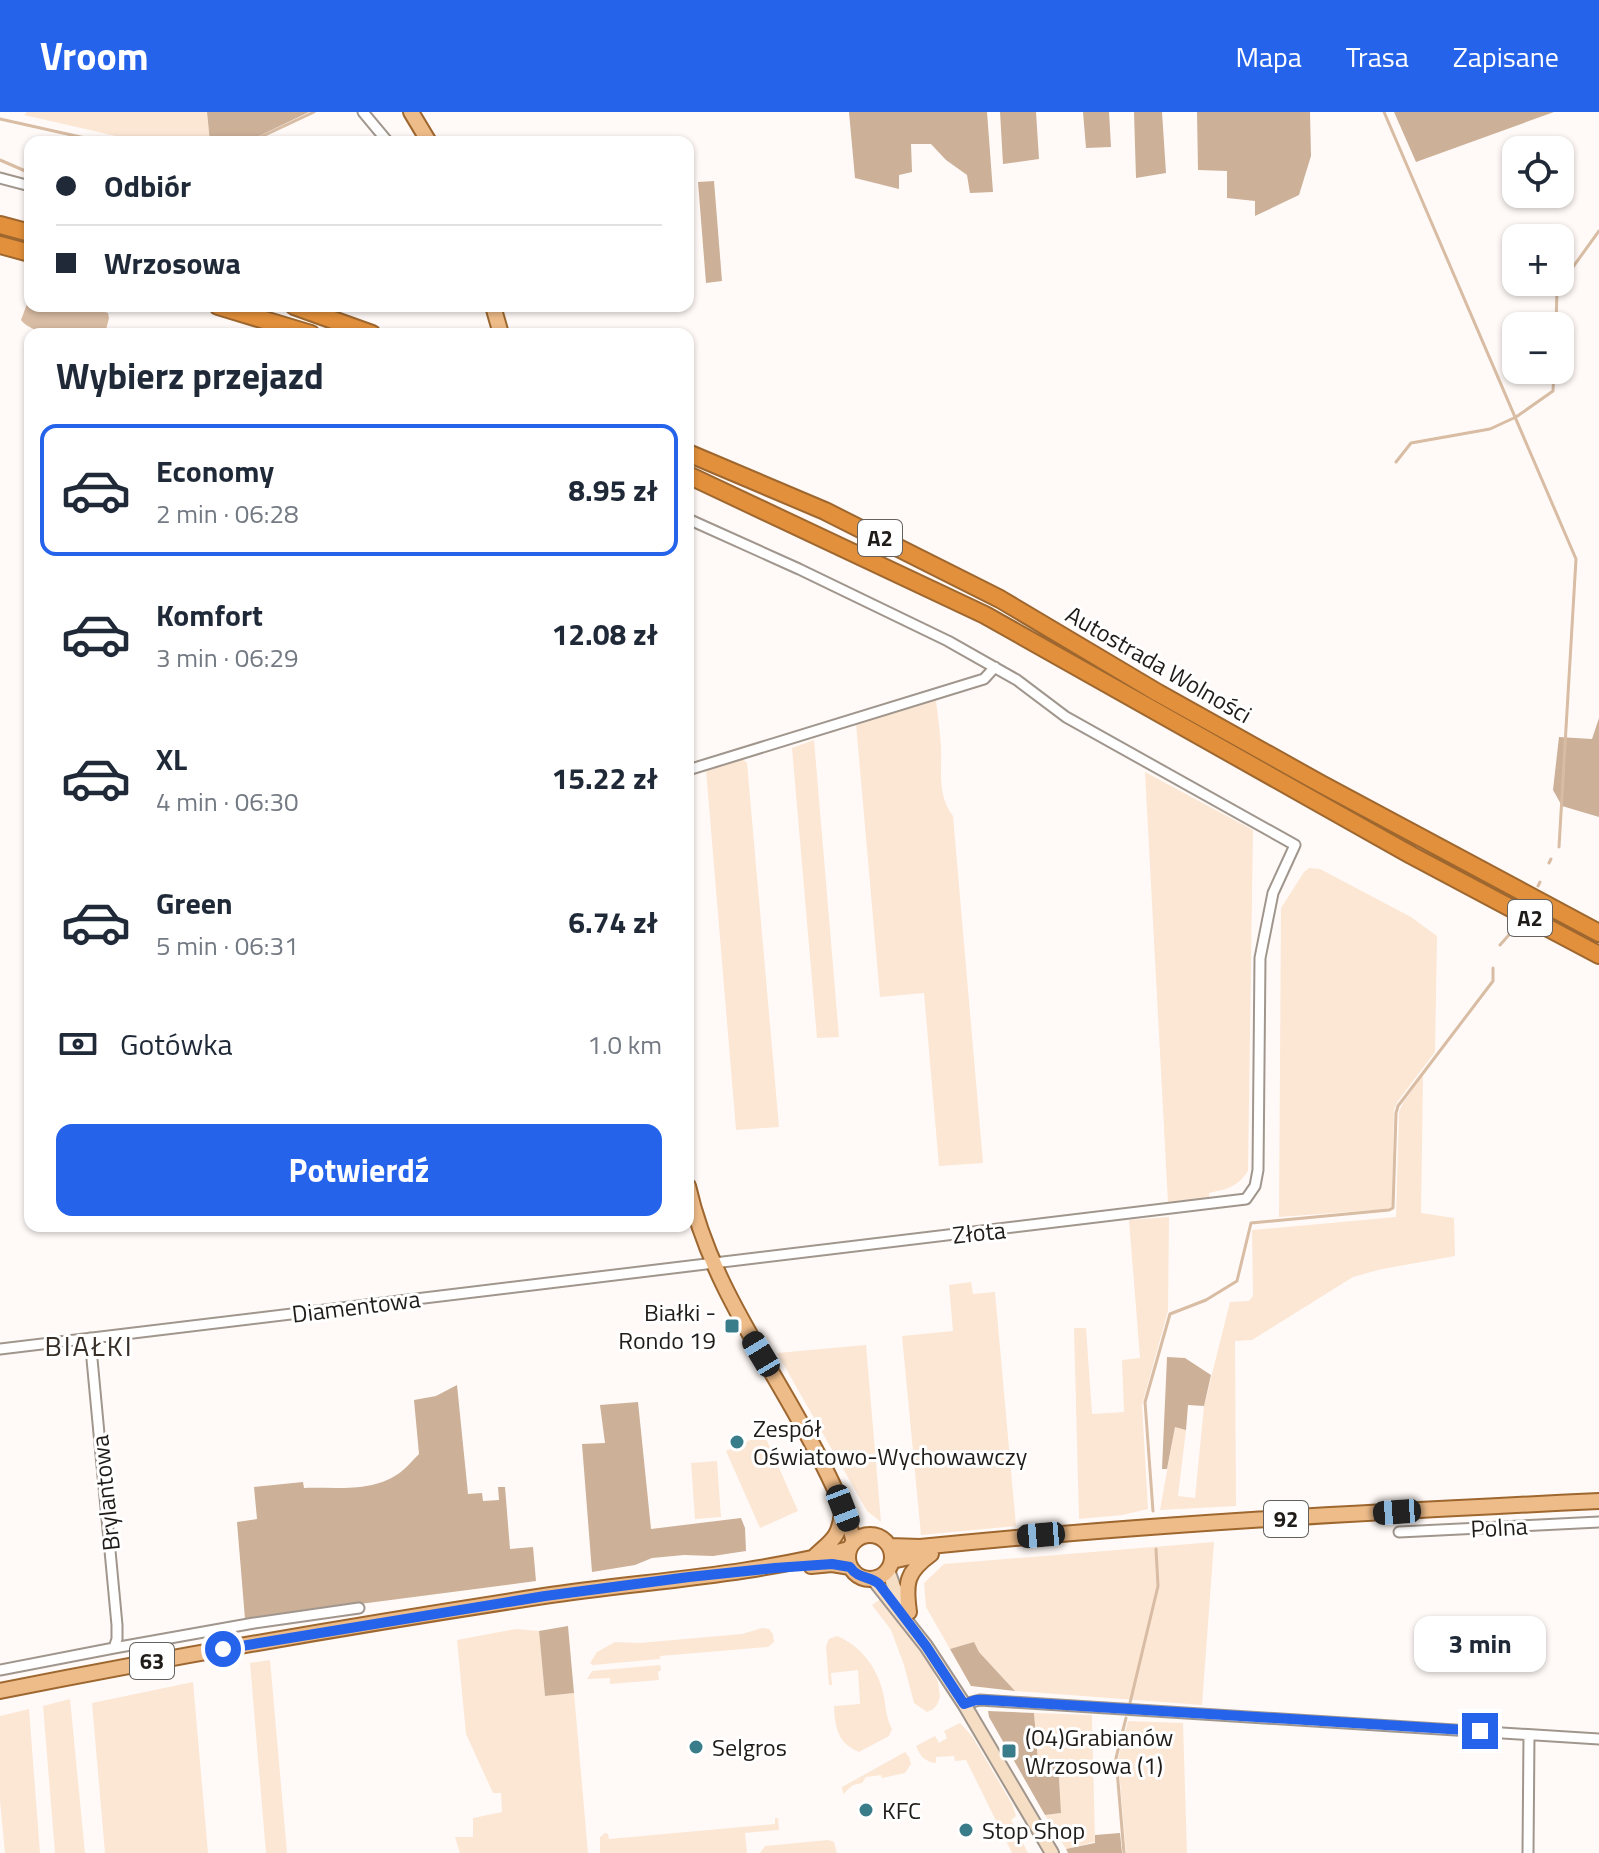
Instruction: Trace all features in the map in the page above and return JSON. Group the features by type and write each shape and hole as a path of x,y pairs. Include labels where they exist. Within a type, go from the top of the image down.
{"highway":[{"path":"0,225 24,231"},
{"path":"0,245 24,251"},
{"path":"238,312 291,328"},
{"path":"311,312 355,328"},
{"name":"Autostrada Wolności","path":"694,456 825,511 1000,599 1310,778 1599,933"},
{"name":"Autostrada Wolności","path":"694,478 985,615 1411,855 1599,955"}],"main road":[{"path":"411,112 425,136"},
{"path":"694,1212 712,1264 729,1298 831,1480 843,1508 852,1545 848,1558 850,1567"},
{"path":"831,1480 863,1526 890,1546 894,1587 926,1646"},
{"name":"92","path":"890,1546 920,1547 1098,1530 1599,1501"},
{"path":"814,1557 837,1536 843,1508"},
{"name":"92","path":"890,1566 934,1552 1090,1538 1148,1528"},
{"name":"63","path":"0,1691 168,1658 529,1599 747,1570 814,1557 852,1545 862,1536 872,1535"},
{"path":"909,1612 907,1586 910,1576 914,1568 934,1552"},
{"name":"63","path":"747,1570 832,1564 850,1567 858,1576 873,1579"},
{"path":"890,1566 881,1576 873,1579 926,1646 964,1704 1052,1853"}],"street":[{"path":"363,112 383,136"},
{"path":"0,178 24,184"},
{"path":"694,522 812,575 995,667 984,679 694,768"},
{"name":"Złota","path":"712,1264 1246,1199 1255,1186 1258,1170 1260,958 1273,893 1295,845 1066,717 995,667"},
{"name":"Diamentowa","path":"0,1349 712,1264"},
{"name":"Brylantowa","path":"90,1338 117,1625 114,1648"},
{"name":"Polna","path":"1399,1532 1599,1522"},
{"path":"0,1670 254,1623 359,1608"},
{"path":"964,1704 985,1700 1599,1739"},
{"path":"1528,1853 1529,1735"}],"shaded area":[{"path":"27,112 207,112 209,136 116,136 24,115"},
{"path":"207,112 309,112 259,136 209,136"},
{"path":"849,112 987,112 993,192 970,193 967,175 931,144 911,144 912,172 899,175 899,189 855,178"},
{"path":"1000,112 1036,112 1039,159 1003,164"},
{"path":"1083,112 1109,112 1111,147 1086,148"},
{"path":"1134,112 1162,112 1166,173 1136,178"},
{"path":"1197,112 1310,112 1311,156 1299,195 1255,216 1255,201 1227,198 1227,171 1198,170"},
{"path":"1394,112 1554,112 1416,162"},
{"path":"714,181 722,281 706,283 698,182"},
{"path":"24,312 105,312 109,318 106,328 32,328 21,320"},
{"path":"932,697 936,701 939,724 942,791 953,816 983,1163 939,1166 924,993 880,997 856,724"},
{"path":"1599,718 1599,817 1562,806 1553,790 1559,737 1592,739"},
{"path":"814,740 839,1037 817,1038 792,748"},
{"path":"742,758 747,763 779,1127 736,1130 706,770"},
{"path":"1145,772 1253,830 1248,1171 1232,1186 1209,1193 1209,1199 1168,1203"},
{"path":"1309,868 1320,869 1411,917 1437,936 1435,1052 1394,1109 1392,1206 1389,1209 1279,1217 1281,908"},
{"path":"1423,1075 1421,1213 1454,1218 1455,1256 1353,1277 1252,1340 1235,1341 1236,1506 1160,1510 1175,1426 1186,1430 1178,1496 1195,1498 1204,1406 1230,1302 1249,1301 1253,1296 1252,1230 1396,1217 1399,1112"},
{"path":"1169,1217 1168,1311 1142,1405 1148,1509 1079,1519 1074,1328 1086,1328 1092,1414 1124,1412 1122,1360 1140,1358 1129,1220"},
{"path":"971,1282 973,1294 995,1292 1016,1526 921,1535 902,1336 953,1331 949,1285"},
{"path":"866,1345 881,1522 867,1511 777,1353"},
{"path":"1167,1357 1185,1358 1211,1375 1204,1406 1188,1405 1186,1430 1175,1427 1167,1469 1162,1469"},
{"path":"457,1385 468,1494 482,1493 483,1501 499,1500 498,1487 505,1487 510,1549 533,1547 536,1581 245,1619 237,1522 257,1519 254,1487 303,1482 304,1488 355,1487 391,1478 419,1454 414,1400 436,1396"},
{"path":"638,1402 651,1529 741,1518 745,1528 746,1551 713,1556 652,1558 635,1565 592,1572 582,1444 605,1443 600,1405"},
{"path":"764,1434 798,1511 760,1528 726,1451"},
{"path":"717,1461 721,1517 695,1519 691,1463"},
{"path":"1214,1542 1202,1705 1015,1691 974,1643 950,1649 926,1607 924,1583 944,1564"},
{"path":"883,1597 938,1682 940,1697 932,1710 927,1712 914,1703 891,1630 872,1605"},
{"path":"568,1626 574,1693 545,1696 539,1631"},
{"path":"516,1629 539,1631 545,1696 574,1693 588,1853 460,1853 455,1837 473,1837 473,1818 502,1812 501,1793 493,1793 466,1734 457,1640"},
{"path":"769,1629 773,1634 774,1642 768,1647 590,1663 597,1652 615,1642 639,1643 742,1634"},
{"path":"837,1636 854,1646 874,1668 892,1729 889,1736 859,1752 842,1739 835,1721 834,1706 860,1704 858,1670 831,1673 832,1685 829,1685 826,1646 829,1639"},
{"path":"974,1642 979,1652 1015,1691 971,1686 950,1649"},
{"path":"270,1660 287,1853 266,1853 250,1663"},
{"path":"660,1665 659,1680 610,1684 610,1678 587,1679 592,1671"},
{"path":"193,1682 208,1853 105,1853 92,1703"},
{"path":"70,1699 85,1853 55,1853 43,1706"},
{"path":"29,1709 40,1853 5,1853 0,1801 0,1716"},
{"path":"988,1711 1034,1713 1038,1762 1058,1760 1061,1813 1045,1815"},
{"path":"1034,1713 1092,1715 1095,1842 1066,1849 1045,1815 1061,1813 1058,1761 1038,1762"},
{"path":"1128,1721 1183,1723 1187,1853 1126,1853 1118,1759"},
{"path":"960,1723 972,1736 1012,1804 1016,1816 1011,1820 1028,1853 1012,1853 966,1760 955,1761 954,1756 936,1757 936,1763 923,1758 918,1750 916,1746 935,1736 939,1743 947,1738 944,1731"},
{"path":"905,1752 911,1764 905,1773 882,1778 881,1775 866,1777 862,1783 853,1785 843,1794 842,1787"},
{"path":"775,1818 778,1818 779,1830 745,1833 747,1853 600,1853 600,1837 605,1833 609,1839 775,1824"},
{"path":"1120,1833 1122,1853 1068,1853 1066,1849 1095,1843 1095,1835"},
{"path":"834,1842 837,1853 760,1853 765,1846"}],"waterway":[{"path":"263,136 314,112"},
{"path":"1384,112 1576,559 1559,847"},
{"path":"0,119 76,136"},
{"path":"0,160 24,170"},
{"path":"1556,312 1557,289 1599,231"},
{"path":"1396,462 1411,443 1490,429 1516,417 1553,391 1553,384"},
{"path":"1549,863 1551,859"},
{"path":"1538,886 1540,882"},
{"path":"1500,945 1516,927"},
{"path":"1153,1511 1145,1402 1170,1314 1206,1300 1237,1281 1251,1223 1393,1208 1398,1106 1493,981 1493,968"},
{"path":"1130,1703 1158,1586 1156,1549"},
{"path":"1124,1853 1116,1758 1126,1718"}],"place":[{"name":"Białki - Rondo 19","path":"732,1326"},
{"name":"Zespół Oświatowo-Wychowawczy","path":"737,1442"},
{"name":"Selgros","path":"696,1747"},
{"name":"(04)Grabianów Wrzosowa (1)","path":"1009,1751"},
{"name":"KFC","path":"866,1810"},
{"name":"Stop Shop","path":"966,1830"}],"district":[{"name":"BIAŁKI","path":"89,1345"}],"route":[{"path":"223,1649 545,1596 747,1570 832,1564 850,1567 858,1576 873,1579 879,1584 926,1646 964,1704 985,1700 1480,1731"}]}
